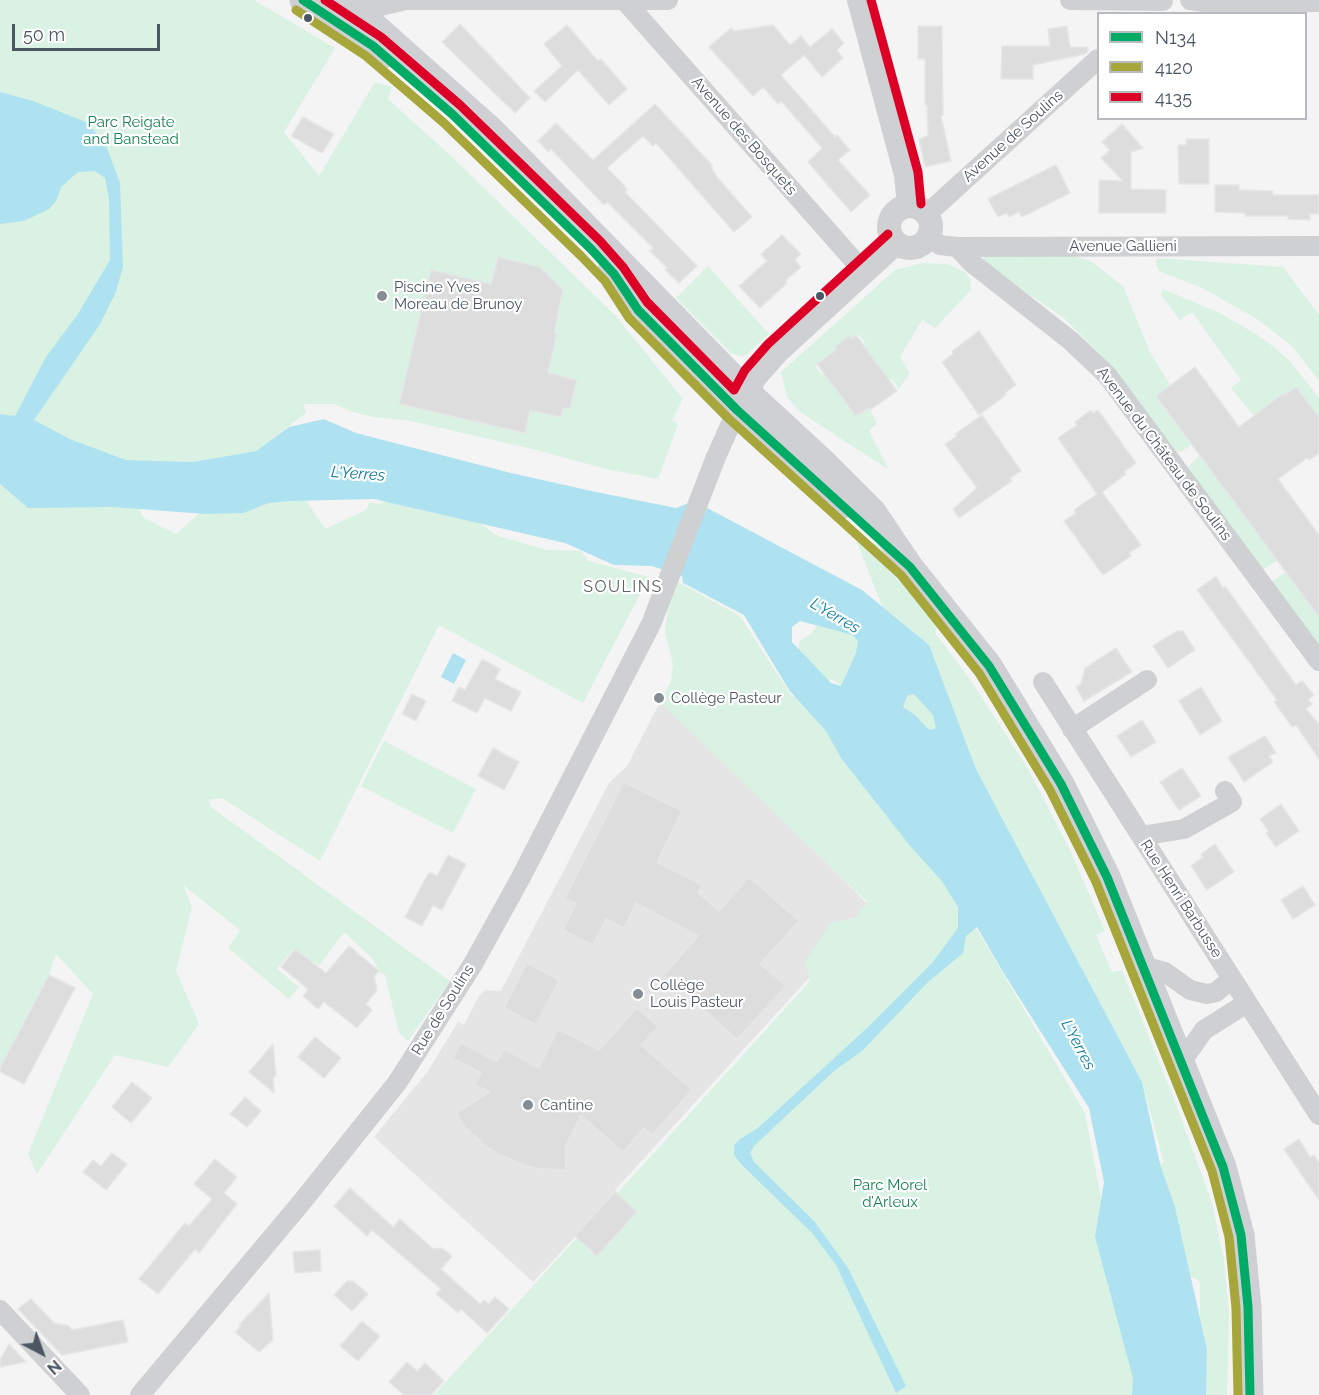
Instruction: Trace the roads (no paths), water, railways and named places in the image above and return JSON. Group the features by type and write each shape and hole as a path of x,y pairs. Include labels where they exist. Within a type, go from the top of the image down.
{"main road":[{"path":"303,0 355,11 491,130 742,401 825,464 873,512 910,567 989,666 1056,776 1107,877 1223,1167 1241,1235 1248,1307 1250,1395"}],"street":[{"path":"355,11 406,0 668,0"},
{"name":"Avenue des Bosquets","path":"624,0 864,272"},
{"path":"858,0 906,175 922,219 925,242 914,248 907,248 896,243 889,231 889,224 896,211 922,219"},
{"path":"1070,0 1163,0"},
{"path":"1151,12 1163,0"},
{"path":"1190,0 1319,2"},
{"name":"Avenue de Soulins","path":"922,219 1097,60"},
{"name":"Avenue Gallieni","path":"922,219 940,245 957,247 1319,246"},
{"path":"742,401 755,377 776,353 896,243"},
{"name":"Avenue du Château de Soulins","path":"957,247 972,263 1071,341 1107,375 1319,661"},
{"name":"Rue de Soulins","path":"140,1395 398,1083 473,964 520,879 651,624 698,502 742,401"},
{"path":"1072,729 1147,680"},
{"name":"Rue Henri Barbusse","path":"1044,682 1319,1115"},
{"path":"1141,836 1184,829 1232,802 1225,791"},
{"path":"1142,966 1165,972 1190,990 1207,994 1216,992 1232,979"},
{"path":"1182,1061 1204,1030 1247,1003"},
{"path":"0,1310 80,1395"}],"water":[{"name":"L'Yerres","path":"0,92 33,101 86,122 105,143 120,183 123,267 115,294 100,324 34,420 70,439 126,460 193,462 256,451 289,427 324,419 356,433 511,473 596,492 676,508 694,501 862,590 929,645 976,769 1142,1082 1160,1164 1175,1207 1207,1349 1206,1395 1132,1395 1133,1378 1095,1237 1104,1182 1089,1108 977,927 966,936 963,953 927,983 862,1051 834,1071 754,1146 750,1153 754,1162 814,1221 848,1268 906,1386 896,1393 836,1265 813,1234 734,1155 734,1145 758,1128 867,1028 932,963 958,928 958,907 942,881 911,847 841,758 826,731 789,690 744,615 683,583 682,576 652,566 614,565 565,543 374,499 290,501 269,503 243,513 205,514 113,507 28,508 0,484 0,414 15,416 46,357 78,314 110,260 109,199 105,178 95,171 78,172 61,187 56,201 49,209 24,221 0,224","holes":["800,621 853,635 858,641 856,653 841,686 831,683 792,642 792,627","914,694 933,715 936,728 931,730 927,728 903,707 907,696"]},
{"path":"453,653 466,660 454,684 441,677"}],"place":[{"name":"Piscine Yves Moreau de Brunoy","path":"382,296"},
{"name":"Collège Pasteur","path":"659,698"},
{"name":"Collège Louis Pasteur","path":"638,994"},
{"name":"Cantine","path":"528,1105"}],"district":[{"name":"SOULINS","path":"623,587"}],"park label":[{"name":"Parc Reigate and Banstead","path":"131,130"},
{"name":"Parc Morel d’Arleux","path":"890,1194"}]}
